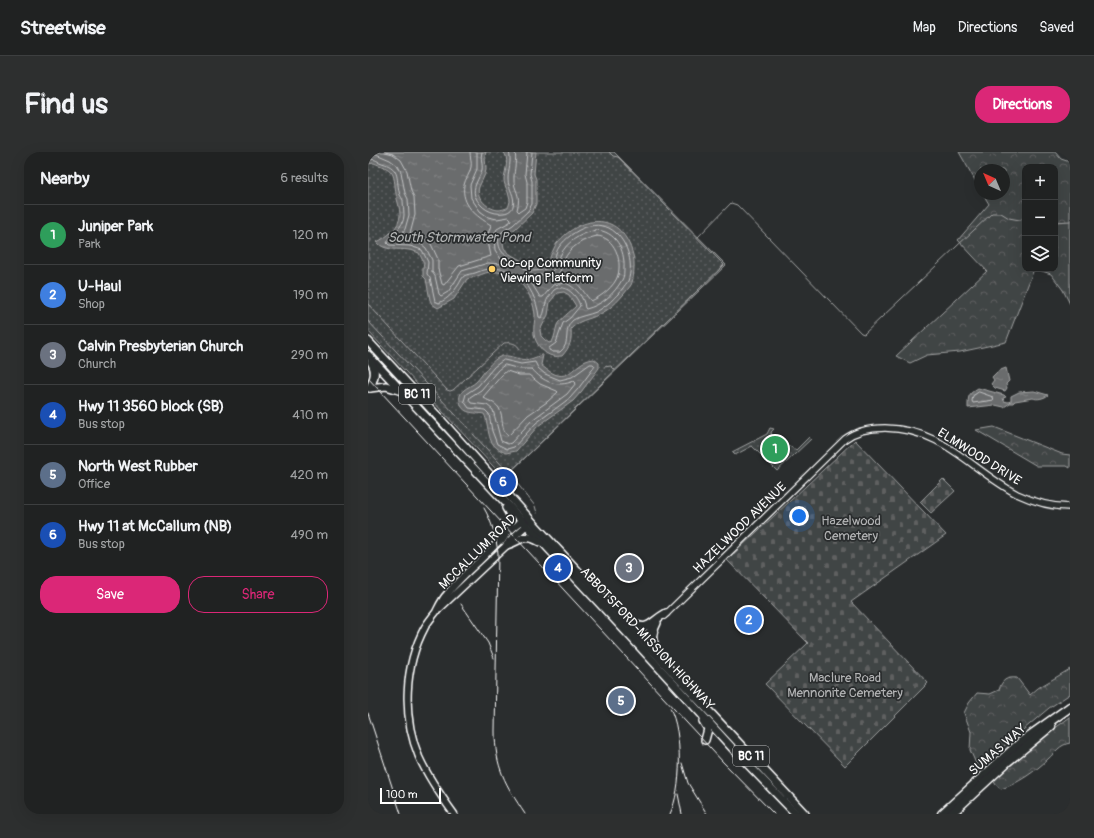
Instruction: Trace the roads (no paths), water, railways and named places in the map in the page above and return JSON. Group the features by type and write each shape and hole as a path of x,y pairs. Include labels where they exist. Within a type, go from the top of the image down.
{"highway":[{"name":"ABBOTSFORD-MISSION HIGHWAY","path":"368,341 436,414 546,546 631,637 659,663 805,814"},
{"path":"368,348 386,367 388,372 400,381 450,436 465,449"},
{"name":"ABBOTSFORD-MISSION HIGHWAY","path":"368,355 458,453 623,619 735,751 796,814"},
{"path":"368,358 375,370 370,388 390,386 399,390 408,397"},
{"path":"458,453 511,514 504,542 526,537 537,540 546,546"},
{"path":"623,619 638,626 646,626 666,613"},
{"path":"658,623 652,639 659,663 659,672 707,725 708,728 705,740 715,737 720,738 735,751"},
{"path":"631,637 641,639"},
{"name":"SUMAS WAY","path":"942,814 1021,742 1070,707"},
{"name":"SUMAS WAY","path":"951,814 1024,747 1070,713"}],"main road":[{"name":"MCCALLUM ROAD","path":"454,814 432,782 419,756 410,726 407,708 407,692 413,659 425,628 436,611 451,599 504,542 509,541 526,521"}],"street":[{"name":"ELMWOOD DRIVE","path":"854,433 873,428 894,428 919,433 950,448 1017,493 1041,503 1055,506 1070,506"},
{"name":"HAZELWOOD AVENUE","path":"641,639 841,443 854,433"}],"water":[{"name":"South Stormwater Pond","path":"368,152 486,152 486,170 478,191 481,199 487,206 499,210 508,207 510,202 504,181 507,161 503,152 536,152 534,174 536,179 536,204 532,213 515,229 502,237 504,248 508,253 524,262 528,267 540,266 547,263 557,243 567,233 578,226 590,222 611,224 620,231 628,241 633,255 634,270 631,285 608,309 598,315 580,322 571,329 570,344 562,356 550,355 543,351 538,345 534,334 534,307 528,293 518,281 505,274 489,272 467,279 454,299 438,308 432,304 430,300 426,279 423,276 424,263 419,253 410,250 384,247 377,242 389,234 398,224 400,212 392,173 386,168 374,163 368,164","holes":["564,292 569,295 576,306 558,323 553,340 549,343 541,336 540,330 548,315 550,302 557,293"]},
{"path":"543,355 541,365 551,372 559,375 565,375 580,364 594,359 599,363 599,368 573,401 538,426 516,451 506,453 497,448 492,442 484,414 469,412 463,409 460,401 460,395 465,389 476,382 494,360 502,356 526,360"},
{"path":"1006,368 1009,381 1006,384 1007,388 1005,391 995,388 991,384 994,380 992,377 998,371"},
{"path":"978,388 1004,395 1006,397 1003,398 1004,401 1008,402 1011,401 1011,396 1019,392 1034,391 1048,395 1037,399 1033,398 1015,401 1004,407 995,405 968,408 969,396"}],"waterway":[{"path":"509,473 724,265 618,157 613,156 609,152"},
{"path":"698,237 731,203 737,205 861,333 864,334 992,213 1001,213 1009,218 1022,220"},
{"path":"1058,222 1070,221"},
{"path":"368,304 447,390 450,391 453,390 504,343 514,344 518,346 520,350"},
{"path":"368,321 468,428"},
{"path":"604,367 611,366 615,370"},
{"path":"473,434 509,473 535,506 537,513"}],"railway":[{"path":"368,378 723,762 774,814"},
{"path":"484,508 493,530 498,553 495,744 502,775 525,814"},
{"path":"461,604 488,643 494,658"},
{"path":"670,708 674,719 679,746 679,776 674,803 670,814"},
{"path":"368,713 401,814"},
{"path":"682,763 688,783 707,814"},
{"path":"678,794 682,814"}],"place":[{"name":"Co-op Community Viewing Platform","path":"492,269"},
{"name":"Juniper Park","path":"775,449"},
{"name":"Hwy 11 at McCallum (NB)","path":"503,482"},
{"name":"Hwy 11 3560 block (SB)","path":"558,568"},
{"name":"Calvin Presbyterian Church","path":"629,568"},
{"name":"U-Haul","path":"749,620"},
{"name":"North West Rubber","path":"621,701"}],"park label":[{"name":"Hazelwood Cemetery","path":"851,528"},
{"name":"Maclure Road Mennonite Cemetery","path":"845,684"}]}
